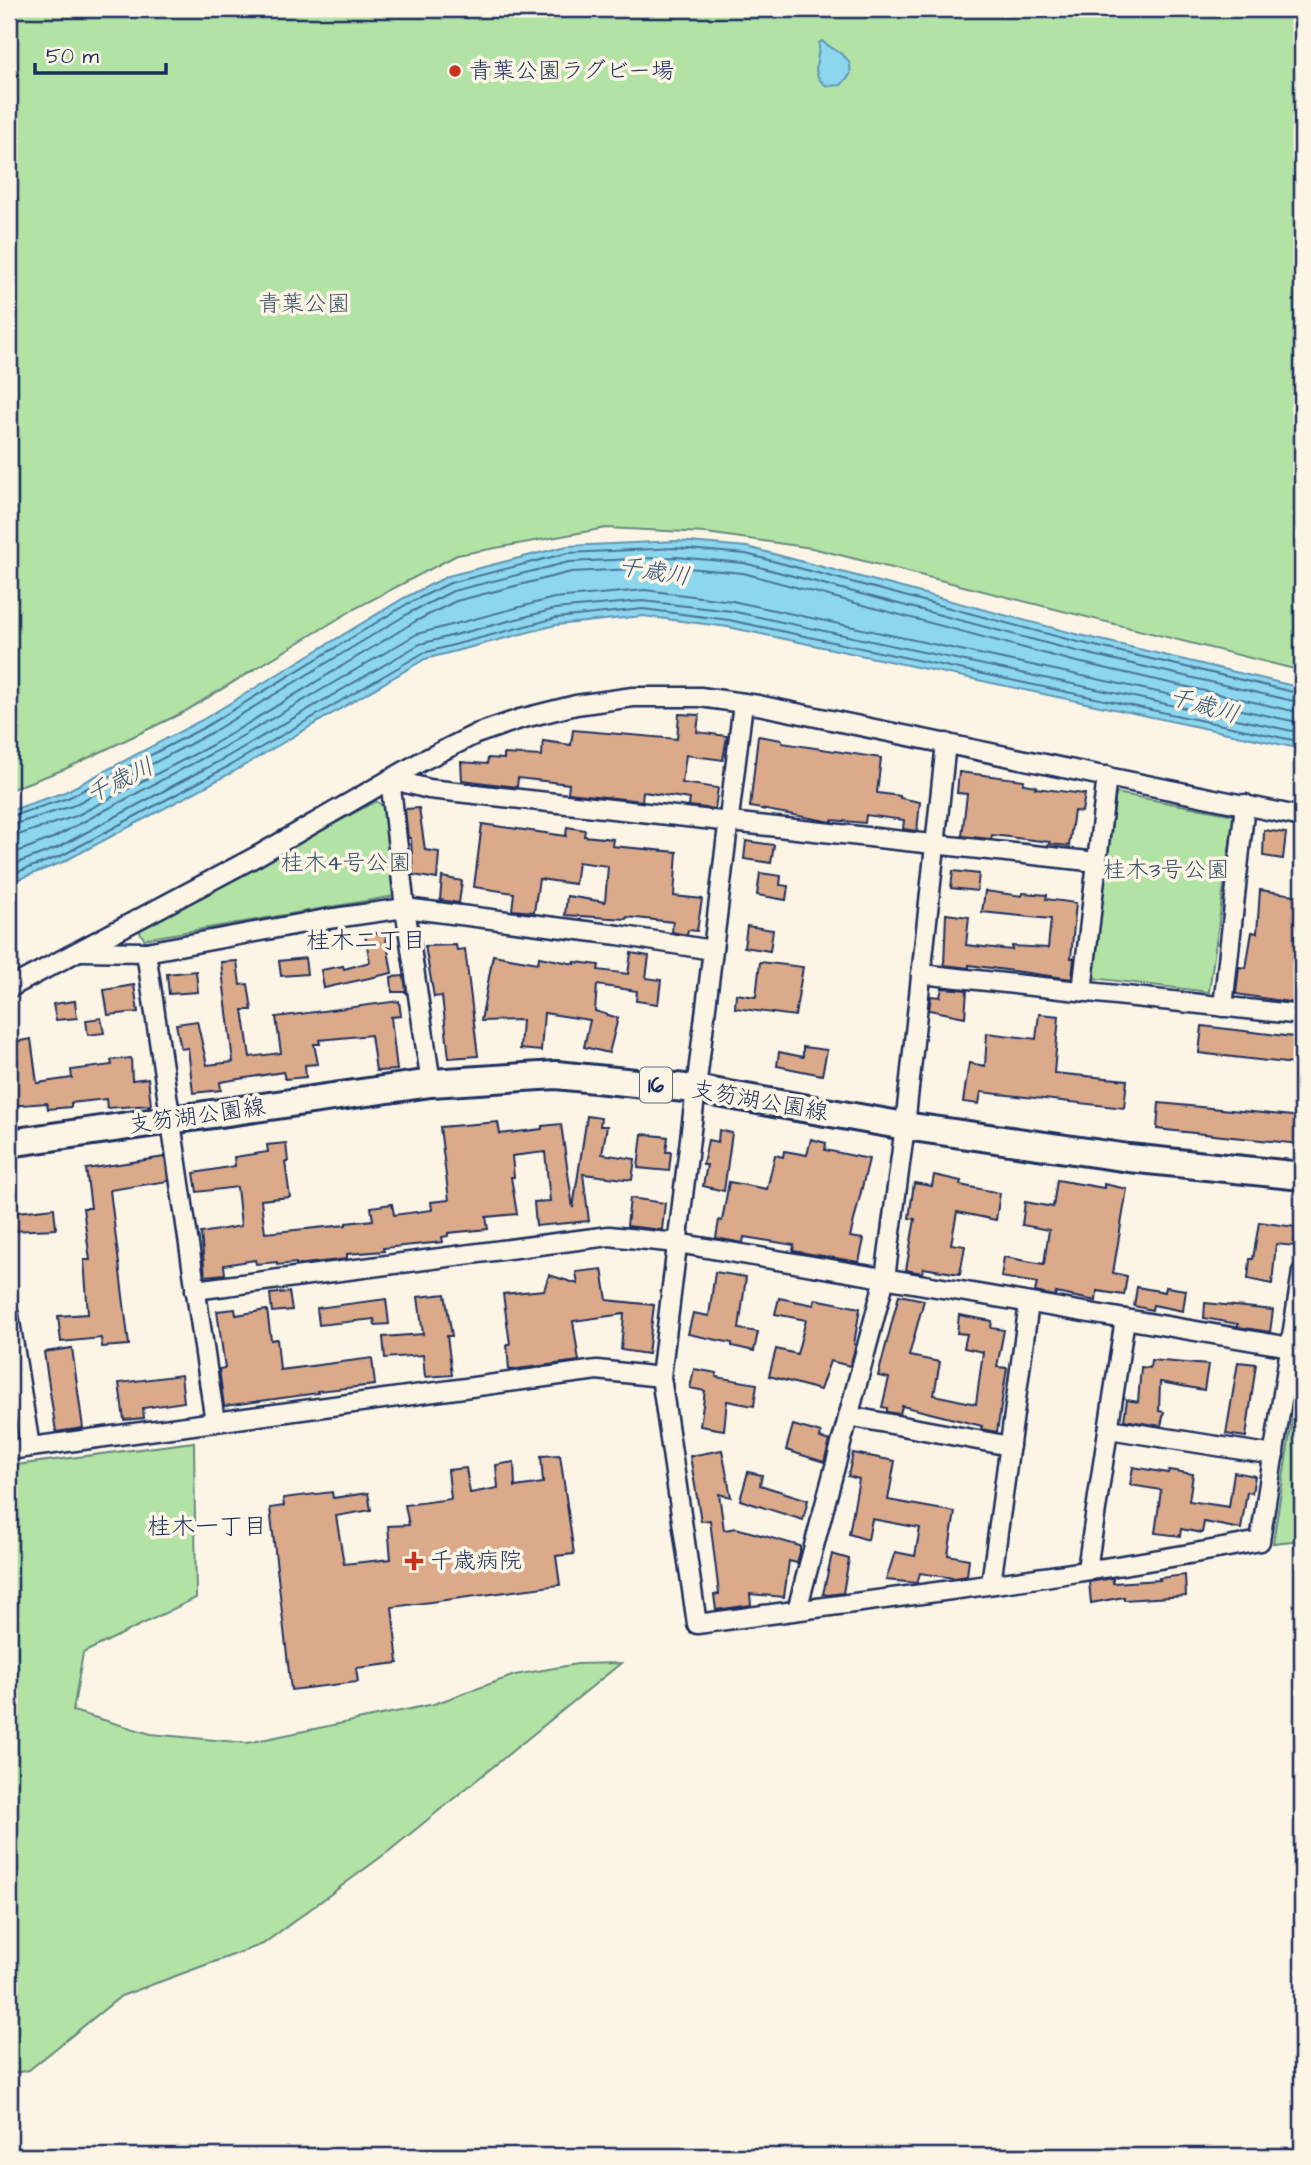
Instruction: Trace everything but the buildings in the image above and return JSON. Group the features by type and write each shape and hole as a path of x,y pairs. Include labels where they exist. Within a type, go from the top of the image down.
{"main road":[{"name":"支笏湖公園線","path":"9,1143 431,1083 556,1074 695,1089 905,1126 1129,1158 1302,1176"}],"street":[{"path":"9,988 257,856 390,779 476,734 520,719 576,705 633,697 700,697 743,703 1302,817"},
{"path":"743,703 661,1377 697,1624 991,1584 1260,1541 1296,1348 1302,1272"},
{"path":"797,1610 885,1278 905,1126 946,743"},
{"path":"1082,991 1107,776"},
{"path":"390,779 429,789 1097,862"},
{"path":"390,779 405,908 431,1083"},
{"path":"1223,1007 1245,804"},
{"path":"78,951 146,953 321,920 405,908 618,935 712,950"},
{"path":"146,953 215,1422"},
{"path":"921,974 1302,1015"},
{"path":"195,1290 609,1236 677,1243 1296,1348"},
{"path":"991,1584 1029,1303"},
{"path":"9,1315 30,1447"},
{"path":"1087,1569 1125,1319"},
{"path":"9,1450 597,1370 661,1377"},
{"path":"848,1416 1010,1446"},
{"path":"1109,1429 1274,1455"}],"green space":[{"name":"青葉公園","path":"9,9 1302,9 1302,671 812,548 706,533 606,528 457,555 356,608 182,713 65,769 9,790"},
{"name":"桂木3号公園","path":"1116,793 1234,815 1209,992 1092,978"},
{"name":"桂木4号公園","path":"376,801 383,806 395,896 144,939 138,929"},
{"path":"1301,1363 1302,1540 1273,1543"},
{"path":"194,1442 196,1598 83,1653 73,1711 151,1734 247,1743 434,1704 515,1675 577,1664 621,1663 389,1851 263,1944 121,1996 29,2070 9,2074 9,1466"}],"water":[{"path":"822,41 849,62 850,75 841,85 827,86 818,77 816,66 819,43"},
{"name":"千歳川","path":"677,541 747,547 1080,635 1302,688 1302,749 728,627 643,616 556,625 425,659 233,772 63,862 9,883 9,811 65,792 202,720 404,598 448,576 567,546"}],"place":[{"name":"青葉公園ラグビー場","path":"455,71"},
{"name":"千歳病院","path":"414,1561"}],"district":[{"name":"桂木二丁目","path":"366,941"},
{"name":"桂木一丁目","path":"207,1527"}]}
